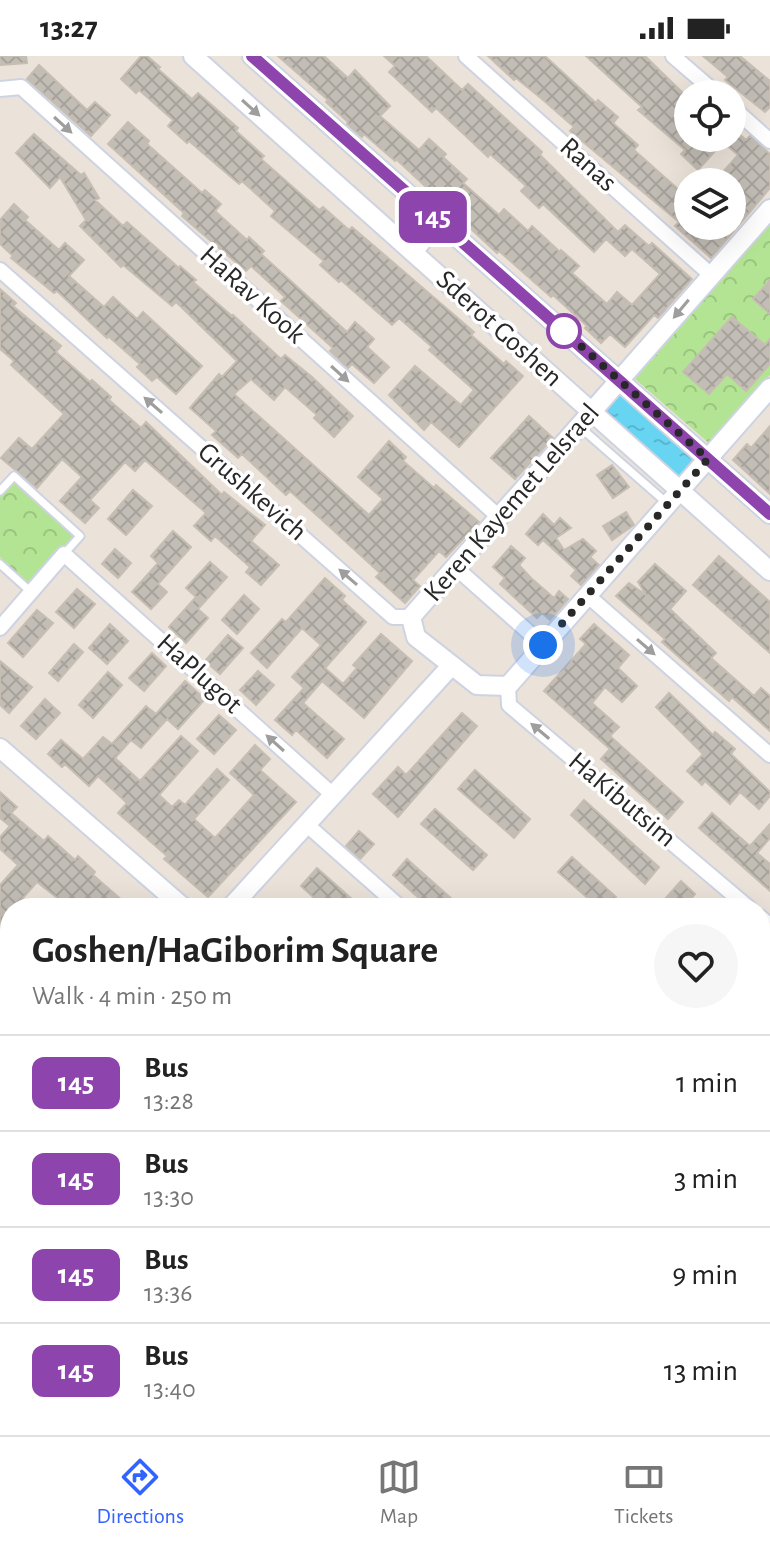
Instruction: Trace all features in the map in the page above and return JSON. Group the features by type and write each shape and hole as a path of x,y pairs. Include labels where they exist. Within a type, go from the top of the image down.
{"street":[{"name":"Sderot Goshen","path":"193,56 413,252 585,419 674,498 770,571"},
{"path":"215,75 213,64 217,56"},
{"name":"Sderot Goshen","path":"252,56 770,514"},
{"name":"Ranas","path":"466,56 710,274"},
{"path":"673,56 701,80"},
{"name":"HaRav Kook","path":"0,89 21,87 499,517"},
{"path":"746,120 770,141"},
{"name":"Keren Kayemet LeIsrael","path":"411,617 770,209"},
{"path":"413,252 438,221"},
{"name":"Grushkevich","path":"0,270 393,617 411,617"},
{"path":"411,617 416,637 477,685 508,686 770,388"},
{"path":"0,628 64,554"},
{"name":"HaPlugot","path":"64,554 333,795"},
{"path":"455,567 543,645"},
{"path":"587,595 770,755"},
{"path":"239,898 451,666"},
{"name":"HaKibutsim","path":"508,686 509,705 737,898"},
{"path":"0,748 172,898"},
{"path":"306,824 390,898"}],"lane":[{"path":"0,491 14,476 80,536 64,554"},
{"path":"0,564 31,592"}],"green space":[{"path":"770,223 770,375 710,444 635,379"},
{"path":"14,482 74,537 30,585 0,557 0,497"}],"water":[{"path":"621,387 703,459 680,487 597,412"}],"building":[{"path":"0,56 26,56 27,63 0,65"},
{"path":"141,56 147,56 192,99 198,93 238,128 236,131 264,156 261,159 319,210 323,207 349,230 352,227 474,332 471,335 504,364 506,361 523,376 459,447 431,422 424,430 389,395 415,366 461,405 474,390 399,318 392,325 341,280 339,282 320,265 324,261 271,216 275,211 242,181 239,184 189,141 187,143 168,126 173,120 139,90 136,93 121,79"},
{"path":"278,56 324,56 348,78 355,70 390,106 380,116 419,150 429,139 467,179 463,183 499,215 504,209 528,231 532,226 561,250 579,266 572,273 607,304 617,292 632,305 660,274 632,249 625,256 606,239 594,252 543,204 539,208 521,191 526,186 490,154 488,157 436,108 432,112 389,72 395,66 384,56 426,56 462,90 468,84 542,152 540,155 618,232 625,225 649,246 652,243 692,279 658,318 654,315 625,347 610,334 601,343 553,295 551,297 499,251 497,253 396,159 347,124 326,102 328,100"},
{"path":"488,56 545,56 596,103 598,100 618,117 613,123 638,145 634,150 674,186 674,218 570,131 574,127 542,99 516,78 514,80"},
{"path":"586,56 645,56 674,84 674,141 638,110 642,107"},
{"path":"703,56 740,56 770,81 770,107 765,112 746,97 746,80 725,80 728,77"},
{"path":"39,65 87,110 95,102 110,115 91,136 27,79"},
{"path":"128,122 149,141 147,144 202,193 205,190 221,204 215,211 247,240 249,237 264,251 261,254 347,332 355,322 374,339 367,347 389,367 374,383 352,364 348,368 330,351 333,348 281,301 285,297 251,266 246,271 198,230 182,216 184,213 108,144"},
{"path":"34,134 81,175 84,173 99,198 95,200 123,226 127,222 196,280 193,282 281,359 285,355 353,416 334,437 314,418 317,415 285,387 274,400 251,379 234,394 369,515 383,499 358,477 389,441 406,457 403,461 479,522 446,557 439,551 413,580 420,586 405,603 376,577 380,573 321,519 290,491 286,495 242,454 238,458 212,435 216,431 190,408 219,374 222,377 237,361 176,302 172,306 123,265 121,267 80,226 86,220 60,177 50,188 16,153"},
{"path":"750,136 770,154 770,188 746,216 746,168 726,168 738,155 735,152 746,152 746,140"},
{"path":"683,152 714,152 700,168 681,154"},
{"path":"14,204 28,217 25,220 59,250 65,243 84,260 69,276 104,307 113,297 137,319 143,312 202,366 176,394 157,377 152,381 137,367 140,364 57,291 54,293 11,258 13,256 0,244 0,220"},
{"path":"691,240 726,240 711,258"},
{"path":"770,280 770,314 753,299"},
{"path":"0,289 16,303 13,306 61,346 56,352 111,397 109,400 141,428 146,422 222,495 224,492 265,525 251,541 279,565 261,585 246,572 250,567 215,536 211,541 194,526 206,513 145,460 135,471 125,462 90,500 99,508 85,523 60,501 82,477 62,459 37,488 1,458 19,438 32,449 64,414 11,365 14,361 0,349"},
{"path":"732,317 765,345 770,339 770,364 746,391 727,374 709,394 683,372"},
{"path":"529,416 553,438 515,479 491,458"},
{"path":"770,426 770,494 733,460 747,444 751,448"},
{"path":"612,465 629,487 613,498 597,475"},
{"path":"133,490 152,506 126,535 108,519"},
{"path":"626,512 634,525 612,540 603,526"},
{"path":"543,514 554,525 560,518 571,528 556,538 564,550 583,539 596,551 590,557 599,565 581,585 571,576 576,570 543,540 538,545 526,534"},
{"path":"173,531 191,547 158,584 167,592 151,609 132,592 158,563 151,556"},
{"path":"511,546 525,558 519,565 531,578 554,598 559,591 568,599 550,620 542,613 537,618 500,584 505,578 493,567"},
{"path":"115,549 131,563 118,578 102,564"},
{"path":"719,556 770,602 770,653 693,585"},
{"path":"210,562 227,577 198,609 208,618 186,643 169,627 196,597 186,588"},
{"path":"655,564 686,591 670,609 716,653 711,658 754,696 761,688 770,696 770,731 732,697 729,701 616,596 629,583 646,595 638,582"},
{"path":"325,578 345,596 342,600 366,622 325,668 343,684 357,668 353,665 381,634 412,661 364,718 322,681 303,703 344,739 327,758 296,730 292,735 275,720 304,688 292,677 321,645 302,628 267,668 251,653 282,619 286,622"},
{"path":"77,589 95,604 74,628 56,612"},
{"path":"244,595 259,609 237,634 222,620"},
{"path":"37,610 53,623 23,657 8,643"},
{"path":"110,624 128,641 107,664 89,648"},
{"path":"594,624 629,655 618,668 637,686 622,702 605,687 592,703 619,727 610,736 683,802 668,819 601,759 610,749 544,691 586,644 580,639"},
{"path":"228,635 243,648 220,674 205,661"},
{"path":"74,644 83,652 58,681 49,673"},
{"path":"152,653 166,666 144,691 129,678"},
{"path":"0,661 32,687 9,713 0,705"},
{"path":"258,671 274,685 256,705 240,690"},
{"path":"108,672 122,685 93,718 79,705"},
{"path":"185,681 205,699 178,729 167,719 141,748 131,740 115,758 140,781 181,736 198,751 159,795 172,807 179,800 185,805 217,769 229,780 194,819 215,838 254,795 230,773 255,745 270,759 260,770 296,802 208,897 118,813 127,803 98,776 89,786 65,764 62,767 48,754 61,740 83,759 103,737 112,744 146,706 156,714"},
{"path":"669,693 713,735 715,732 735,749 731,754 770,792 759,809 740,792 730,804 705,781 702,785 687,771 703,754 656,707"},
{"path":"45,699 60,713 36,739 21,726"},
{"path":"462,713 477,726 398,817 373,794 398,767 406,775"},
{"path":"219,715 236,730 214,754 197,739"},
{"path":"475,770 530,819 514,838 458,789"},
{"path":"0,792 17,807 11,813 44,841 48,836 75,860 78,856 95,872 93,875 119,898 57,898 37,882 23,898 0,898 0,885 18,865 0,849 0,837 10,826 0,818"},
{"path":"584,800 659,867 645,884 571,815"},
{"path":"435,809 487,855 473,870 421,824"},
{"path":"712,813 750,846 770,824 770,838 757,853 770,864 770,891 699,828"},
{"path":"359,831 374,844 360,859 346,846"},
{"path":"572,857 616,897 588,898 558,872"},
{"path":"407,859 451,898 419,898 393,875"},
{"path":"317,868 351,898 314,898 301,886"},
{"path":"681,881 695,894 692,898 666,898"}],"bus line":[{"name":"145","path":"252,56 770,514"}],"route":[{"path":"543,645 708,459 564,331"}]}
